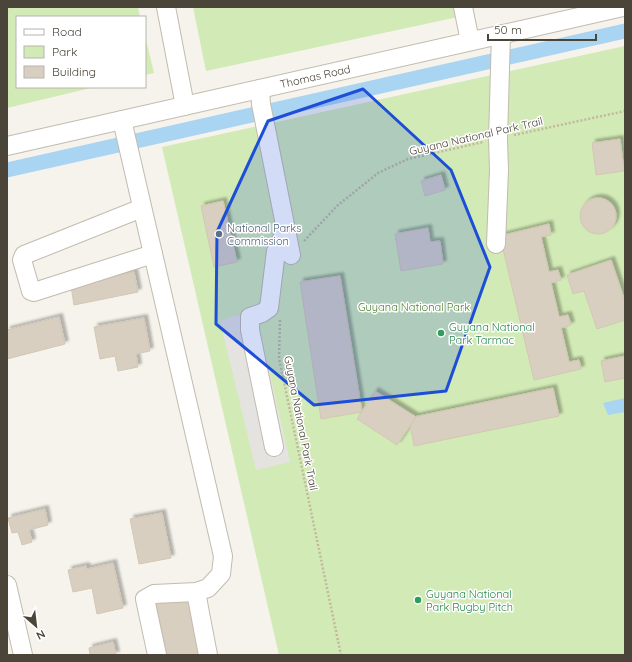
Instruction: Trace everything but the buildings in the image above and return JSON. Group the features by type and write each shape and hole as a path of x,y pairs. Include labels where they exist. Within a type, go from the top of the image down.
{"street":[{"path":"166,7 185,106"},
{"name":"Thomas Road","path":"7,146 124,126 185,106 261,102 470,41 501,40 623,7"},
{"path":"464,12 470,41"},
{"path":"496,244 501,40"},
{"path":"261,102 291,255"},
{"path":"124,126 223,556 221,574 208,588 196,592 154,594 145,599 157,655"},
{"path":"142,208 24,255 22,260 31,291 34,292 153,254"},
{"path":"274,447 250,330 250,317 262,313 269,308 276,251 286,230"},
{"path":"7,585 23,655"},
{"path":"196,592 208,655"}],"path":[{"name":"Guyana National Park Trail","path":"291,255 337,206 378,174 408,159 625,110"},
{"name":"Guyana National Park Trail","path":"280,315 279,358 341,655"}],"highlighted area":[{"path":"363,89 451,170 490,267 446,391 314,405 216,324 217,232 268,121"}],"green space":[{"path":"7,7 138,7 140,16 16,16 16,88 91,88 7,108"},
{"path":"193,7 456,7 458,17 206,71"},
{"path":"146,40 154,73 146,75"},
{"name":"Guyana National Park","path":"625,46 625,655 279,655 162,147"}],"shaded area":[{"path":"236,315 257,324 258,334 261,334 290,462 256,470 220,321"}],"water":[{"path":"625,398 625,412 608,415 603,403"}],"waterway":[{"path":"7,170 625,31"}],"place":[{"name":"National Parks Commission","path":"219,234"},
{"name":"Guyana National Park Tarmac","path":"441,333"},
{"name":"Guyana National Park Rugby Pitch","path":"418,600"}]}
